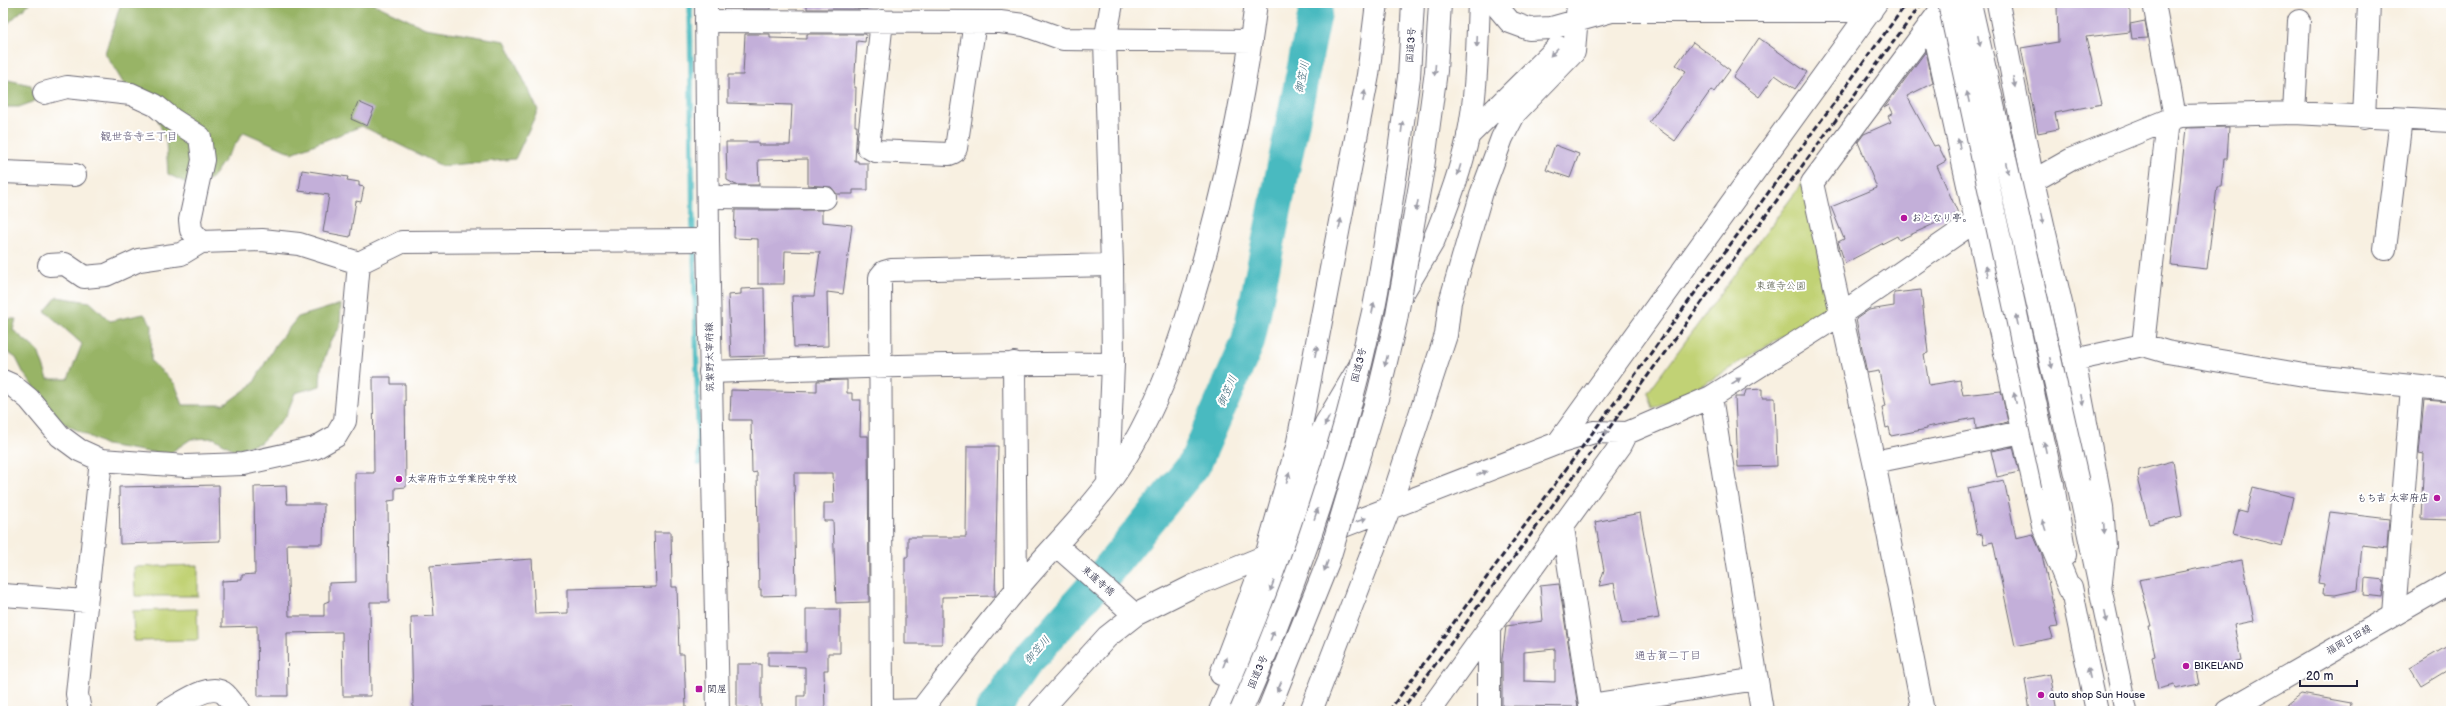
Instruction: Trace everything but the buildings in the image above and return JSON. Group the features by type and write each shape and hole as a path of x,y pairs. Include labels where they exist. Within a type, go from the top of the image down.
{"main road":[{"path":"1108,483 1113,364 1112,265 1105,41 1112,3"},
{"path":"886,711 921,710 1016,590 1063,550 1108,483 1142,428 1166,374 1193,301 1225,180 1251,42 1256,3"},
{"path":"1220,711 1258,624 1275,553 1318,342 1368,76 1377,3"},
{"name":"国道3号","path":"1241,711 1260,669 1299,566 1332,467 1373,311 1398,166 1409,76 1413,3"},
{"path":"1268,711 1328,562 1378,395 1396,320 1423,168 1436,71 1440,3"},
{"path":"1205,711 1275,553 1326,422 1433,242 1452,191 1468,136 1476,72 1479,3"},
{"path":"1494,3 1510,22 1529,29 1551,28 1578,12 1874,7"},
{"path":"1918,711 1922,706 1874,462 1812,183 1947,3"},
{"path":"1947,3 2053,485 2074,600 2097,711"},
{"path":"1970,3 2078,483 2126,711"},
{"path":"1998,3 2033,181 2074,360 2102,506 2105,546 2100,590"},
{"path":"2143,346 2171,119 2154,3"},
{"path":"2364,118 2368,3"},
{"path":"1558,443 1874,7"},
{"path":"706,12 882,21 975,22 1000,13 1024,25 1063,39 1105,41 1251,42"},
{"name":"筑紫野太宰府線","path":"706,12 708,197 698,240 710,372 718,711"},
{"path":"1468,136 1557,49 1578,12"},
{"path":"1311,711 1389,509 1446,335 1450,302 1482,192 1502,138 1516,113 1574,52 1578,12"},
{"path":"882,21 868,148 875,151 949,154 954,152 956,148 975,22"},
{"path":"2294,114 2299,21"},
{"path":"1932,22 2043,525 2074,600"},
{"path":"44,93 67,87 131,94 155,105 172,119 200,137 203,160 190,220 191,230 201,242"},
{"path":"1040,711 1131,611 1275,553 1558,443 1594,432 1627,433 1711,397 1841,314 2033,181 2072,159 2171,119 2294,114 2451,121"},
{"path":"2385,249 2401,119"},
{"path":"3,172 75,175"},
{"path":"708,197 824,198"},
{"path":"49,265 65,264 84,277 106,275 139,260 181,254 201,242 262,240 298,244 359,263 402,242 698,240"},
{"path":"3,381 12,384 28,399 60,436 79,450 101,460 186,466 243,464 315,448 336,436 344,421 359,263"},
{"path":"882,711 879,366 880,277 884,272 891,270 1112,265"},
{"path":"2074,360 2143,346 2167,352 2304,375 2451,390"},
{"path":"710,372 1014,363 1113,364"},
{"path":"1014,363 1016,590"},
{"path":"2394,614 2412,387"},
{"path":"1711,397 1762,711"},
{"path":"1874,462 2022,432"},
{"path":"1429,711 1563,528 1621,445 1627,433"},
{"path":"80,711 77,694 101,460"},
{"path":"1563,528 1590,708 1757,679"},
{"name":"東蓮寺橋","path":"1063,550 1131,611"},
{"name":"福岡日田線","path":"2227,711 2394,614 2449,588"},
{"path":"3,595 86,601"},
{"path":"1489,628 1489,711"},
{"path":"167,711 207,691 215,690 224,693 239,711"}],"green space":[{"path":"3,3 30,3 3,28"},
{"path":"132,3 372,3 425,28 505,41 538,110 515,159 442,166 362,126 292,153 244,132 211,179 188,184 168,174 166,141 155,112 133,99 105,53 120,6"},
{"path":"3,79 31,85 35,101 19,107 3,107"},
{"name":"東蓮寺公園","path":"1803,182 1830,307 1706,383 1653,408 1648,392"},
{"path":"57,297 90,302 110,321 144,314 152,325 151,361 175,384 183,405 224,405 253,384 276,344 298,317 341,304 340,327 329,344 321,369 320,386 295,393 286,416 260,443 234,450 214,438 191,439 170,453 148,452 106,445 63,423 24,374 16,358 3,349 3,319 16,319 13,330 38,351 48,379 68,379 82,344 45,311"},
{"path":"198,565 198,596 135,596 134,567"},
{"path":"197,609 198,640 134,641 133,611"}],"waterway":[{"path":"690,3 693,237"},
{"name":"御笠川","path":"992,711 1026,662 1108,570 1195,463 1248,342 1317,3"},
{"path":"694,245 699,463"}],"railway":[{"path":"1389,711 1907,3"},
{"path":"1401,711 1922,3"}],"place":[{"name":"おとなり亭。","path":"1904,218"},
{"name":"太宰府市立学業院中学校","path":"399,479"},
{"name":"もち吉 太宰府店","path":"2437,498"},
{"name":"BIKELAND","path":"2186,666"},
{"name":"関屋","path":"699,689"},
{"name":"auto shop Sun House","path":"2041,695"}],"district":[{"name":"観世音寺三丁目","path":"139,136"},
{"name":"通古賀二丁目","path":"1668,655"}]}
